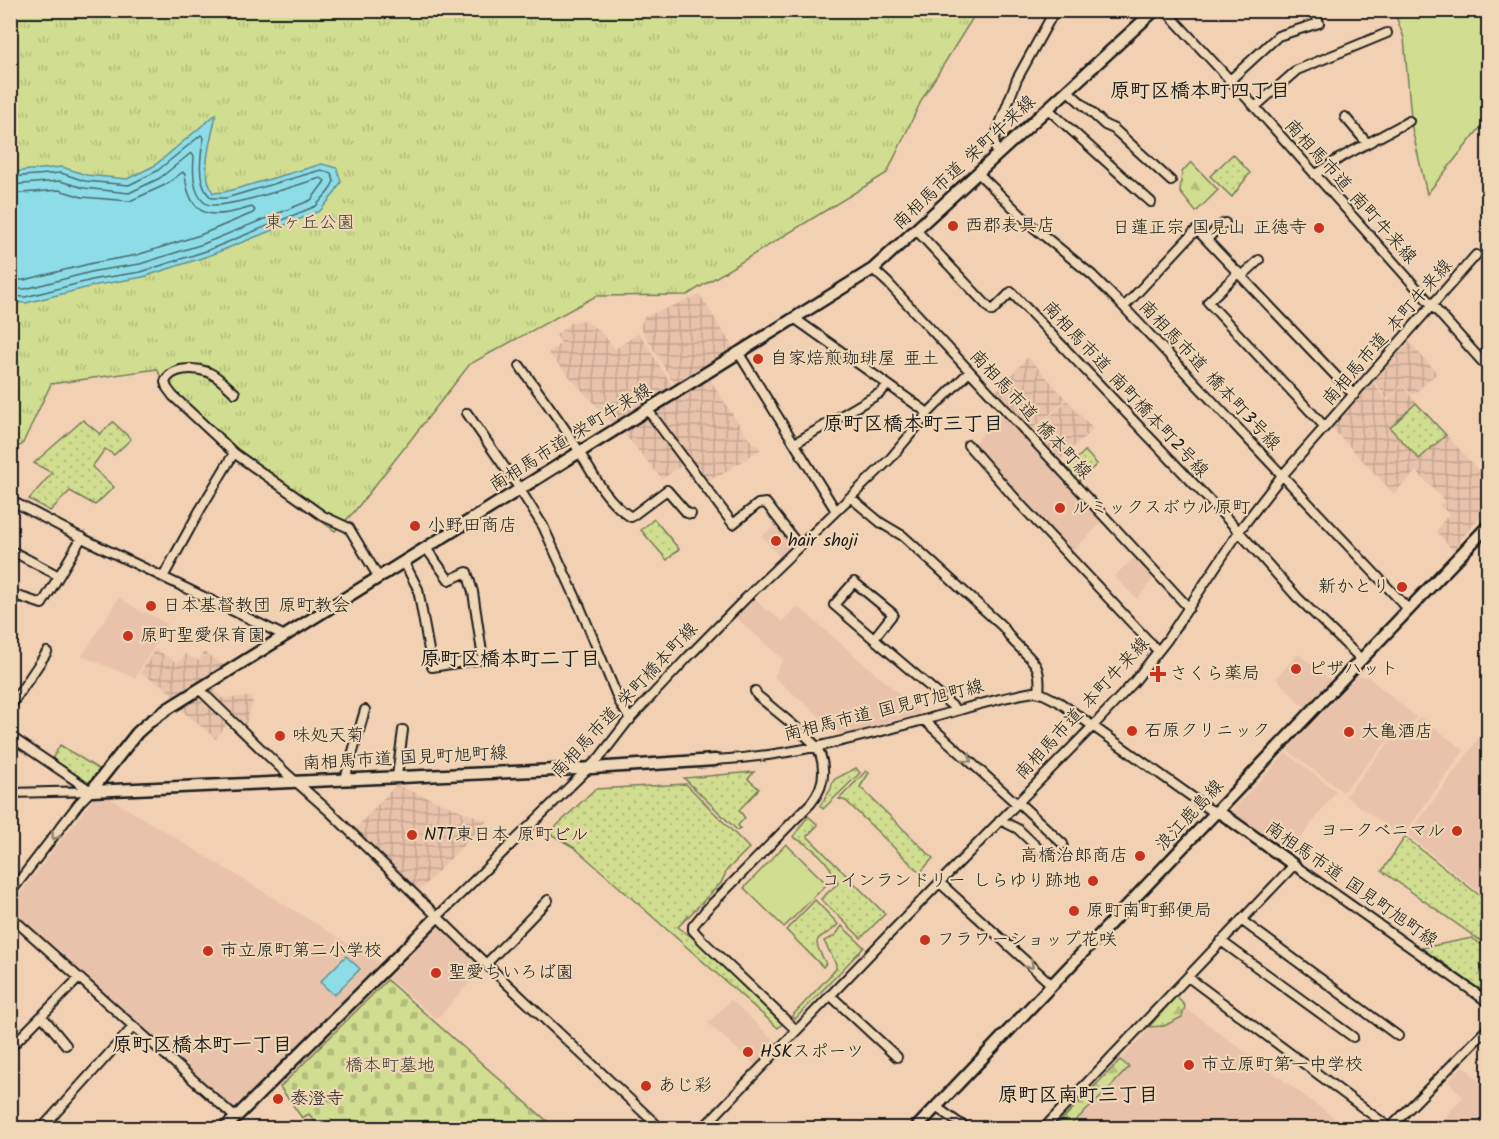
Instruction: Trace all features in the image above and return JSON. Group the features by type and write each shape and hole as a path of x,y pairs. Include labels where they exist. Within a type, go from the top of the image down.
{"street":[{"path":"997,155 994,140 1017,79 1055,10"},
{"name":"南相馬市道 栄町牛来線","path":"10,893 141,728 199,689 873,269 1155,10"},
{"name":"南相馬市道 南町牛来線","path":"1165,10 1255,107 1488,368"},
{"path":"1229,81 1278,36 1319,23 1314,10"},
{"path":"1255,107 1297,70 1387,33"},
{"path":"1068,91 1105,125 1114,129 1170,181"},
{"path":"1048,109 1151,202"},
{"path":"1345,117 1367,143"},
{"path":"1315,175 1328,165 1409,121"},
{"name":"南相馬市道 橋本町3号線","path":"978,173 1032,226 1092,275 1124,307 1409,610"},
{"path":"1207,240 1219,226 1225,223"},
{"name":"南相馬市道 南町橋本町2号線","path":"916,231 992,311 1011,292 1239,531 1297,597 1362,660"},
{"path":"1124,307 1195,231 1241,274 1354,395"},
{"name":"南相馬市道 本町牛来線","path":"702,1128 1134,682 1189,608 1239,531 1282,476 1476,255"},
{"path":"1259,260 1208,302 1325,427"},
{"name":"南相馬市道 橋本町線","path":"873,269 1189,608"},
{"path":"794,318 928,413"},
{"path":"738,352 836,511"},
{"path":"520,366 604,490 624,513 631,517 667,490 687,513 691,514"},
{"path":"235,393 215,376 201,371 176,370 165,382 173,396 234,453 323,516 350,528 379,578"},
{"name":"南相馬市道 栄町橋本町線","path":"225,1128 600,757 630,720 741,603 890,459 928,413 969,372"},
{"path":"795,443 880,393 888,385"},
{"path":"647,410 733,524 758,504 766,503 799,546"},
{"path":"467,413 520,490 545,532 580,607 619,701 630,720"},
{"path":"968,445 1158,651"},
{"path":"163,577 234,453"},
{"path":"850,497 881,523 908,540 1002,626 1013,641 1035,662 1040,676 1039,693"},
{"path":"10,500 285,636"},
{"name":"浪江鹿島線","path":"916,1128 1488,526"},
{"path":"10,598 18,596 42,604 82,537"},
{"path":"404,562 418,589 432,667 483,658 467,572 449,580 426,548"},
{"path":"10,550 59,576"},
{"path":"874,638 893,614 854,582 834,605 957,710"},
{"path":"10,707 47,652"},
{"path":"199,689 660,1128"},
{"path":"754,691 818,748 824,772 822,789 693,926 693,930 796,1030"},
{"name":"南相馬市道 国見町旭町線","path":"10,793 588,768 790,753 818,748 1022,694 1039,693 1059,702 1092,727 1222,814 1488,1002"},
{"path":"345,779 365,710"},
{"path":"924,720 1063,844"},
{"path":"397,776 403,730"},
{"path":"10,736 92,791"},
{"path":"1000,820 1018,829 1040,850"},
{"path":"1044,1128 1294,865"},
{"path":"940,883 1052,985"},
{"path":"486,964 548,900"},
{"path":"10,916 236,1118"},
{"path":"1241,920 1398,1036"},
{"path":"1221,941 1353,1037"},
{"path":"1188,977 1390,1128 1488,1028"},
{"path":"10,1048 79,978"},
{"path":"830,995 897,1057"},
{"path":"42,1016 66,1045"},
{"path":"42,1128 133,1027"},
{"path":"936,1107 966,1128"}],"shaded area":[{"path":"700,295 734,349 675,385 640,327 644,317"},
{"path":"583,320 600,331 615,349 639,333 673,387 613,424 548,353 561,343 556,335 570,323"},
{"path":"1409,342 1437,373 1413,395 1402,385 1387,399 1374,381"},
{"path":"1028,357 1066,399 1031,432 995,392"},
{"path":"709,378 748,438 761,449 721,475 705,482 654,414"},
{"path":"1372,382 1387,401 1402,386 1488,481 1488,508 1460,540 1454,552 1436,531 1449,514 1439,505 1445,501 1416,471 1394,494 1332,428"},
{"path":"1067,400 1093,429 1059,461 1033,433"},
{"path":"1002,413 1102,522 1072,552 973,445"},
{"path":"647,416 684,464 662,479 623,432"},
{"path":"779,523 794,545 780,558 762,536"},
{"path":"1136,556 1155,576 1137,599 1114,576"},
{"path":"753,596 766,611 769,610 782,622 796,607 802,610 921,713 841,735 774,677 783,659 734,616"},
{"name":"原町聖愛保育園","path":"119,597 144,614 145,612 168,624 135,678 82,656"},
{"path":"155,649 178,663 185,654 199,661 204,652 225,666 176,698 163,686 140,673"},
{"path":"1298,654 1332,681 1305,708 1276,678"},
{"name":"大亀酒店","path":"1357,676 1368,677 1416,717 1403,734 1396,731 1343,792 1287,750"},
{"path":"213,687 222,698 250,697 253,702 245,726 210,691"},
{"path":"199,698 227,724 216,739 180,709"},
{"path":"1420,717 1464,750 1402,837 1345,796 1398,732 1404,737"},
{"name":"ヨークベニマル","path":"1488,726 1488,899 1408,835"},
{"path":"1286,753 1336,791 1289,854 1228,815"},
{"path":"396,785 487,821 419,891 355,829"},
{"name":"市立原町第二小学校","path":"108,797 380,963 236,1108 232,1109 14,912 11,905 94,798"},
{"name":"聖愛ちいろば園","path":"439,926 483,967 437,1019 388,978"},
{"path":"731,1000 777,1043 755,1065 708,1023"},
{"name":"市立原町第一中学校","path":"1176,1001 1348,1128 1057,1128"},
{"path":"1463,1066 1488,1090 1488,1128 1452,1128 1443,1120 1463,1097 1448,1081"}],"green space":[{"name":"東ヶ丘公園","path":"11,11 977,11 922,99 887,173 687,295 596,296 470,364 354,512 335,531 227,453 173,402 157,369 51,384 22,445 11,449"},
{"path":"1394,11 1488,11 1488,118 1427,194 1412,129 1404,38"},
{"path":"1233,154 1250,173 1232,197 1210,176"},
{"path":"1191,162 1218,190 1196,212 1180,192 1182,172"},
{"path":"1416,403 1446,435 1419,459 1390,428"},
{"path":"83,420 100,434 113,422 131,439 114,455 105,449 92,467 114,487 95,505 70,491 50,511 29,499 52,473 34,463"},
{"path":"1085,451 1097,464 1078,482 1066,469"},
{"path":"654,519 679,549 667,560 641,530"},
{"path":"60,745 100,770 91,782 87,783 51,761"},
{"path":"856,768 860,773 823,809 820,806 835,779"},
{"path":"866,771 869,773 860,787 933,858 920,873 846,801 839,799"},
{"path":"754,772 748,779 759,789 739,810 745,818 738,825 740,828 737,830 684,778"},
{"path":"686,784 749,848 727,870 721,883 678,927 697,941 782,1024 778,1028 575,848 549,833 595,789"},
{"path":"808,816 818,825 807,836 885,914 861,938 821,899 838,883 830,868 814,850 793,837"},
{"path":"1405,837 1488,902 1488,946 1382,871"},
{"path":"786,844 827,884 784,927 744,888"},
{"path":"815,900 838,924 817,941 826,963 823,967 786,930"},
{"path":"842,926 864,947 795,1019 792,1016 836,969 836,964 824,941 835,936"},
{"path":"1472,938 1488,950 1488,995 1422,948"},
{"name":"橋本町墓地","path":"387,980 555,1128 320,1128 309,1114 302,1118 280,1087"},
{"path":"1176,996 1185,1006 1182,1017 1164,1026 1149,1027"},
{"path":"1120,1060 1129,1067 1102,1096 1067,1128 1054,1128"}],"water":[{"path":"216,114 207,164 207,174 213,193 225,192 322,164 337,168 341,182 334,194 320,211 208,256 143,277 97,285 26,303 11,302 11,172 62,167 86,175 127,179 154,166"},
{"path":"346,956 360,969 334,995 320,982"}],"place":[{"name":"西郡表具店","path":"953,226"},
{"name":"日蓮正宗 国見山 正徳寺","path":"1319,228"},
{"name":"自家焙煎珈琲屋 亜土","path":"758,359"},
{"name":"ルミックスボウル原町","path":"1060,508"},
{"name":"小野田商店","path":"415,526"},
{"name":"hair shoji","path":"776,541"},
{"name":"新かとり","path":"1402,587"},
{"name":"日本基督教団 原町教会","path":"151,606"},
{"name":"原町聖愛保育園","path":"128,636"},
{"name":"ピザハット","path":"1296,669"},
{"name":"さくら薬局","path":"1158,674"},
{"name":"石原クリニック","path":"1132,731"},
{"name":"大亀酒店","path":"1349,732"},
{"name":"味処天菊","path":"280,736"},
{"name":"ヨークベニマル","path":"1457,831"},
{"name":"NTT東日本 原町ビル","path":"412,835"},
{"name":"高橋治郎商店","path":"1140,856"},
{"name":"コインランドリー しらゆり跡地","path":"1093,881"},
{"name":"原町南町郵便局","path":"1074,911"},
{"name":"フラワーショップ花咲","path":"925,940"},
{"name":"市立原町第二小学校","path":"208,951"},
{"name":"聖愛ちいろば園","path":"436,973"},
{"name":"HSKスポーツ","path":"748,1052"},
{"name":"市立原町第一中学校","path":"1189,1065"},
{"name":"あじ彩","path":"646,1086"},
{"name":"泰澄寺","path":"278,1099"}],"district":[{"name":"原町区橋本町四丁目","path":"1200,92"},
{"name":"原町区橋本町三丁目","path":"913,425"},
{"name":"原町区橋本町二丁目","path":"510,660"},
{"name":"原町区橋本町一丁目","path":"202,1046"},
{"name":"原町区南町三丁目","path":"1078,1096"}]}
